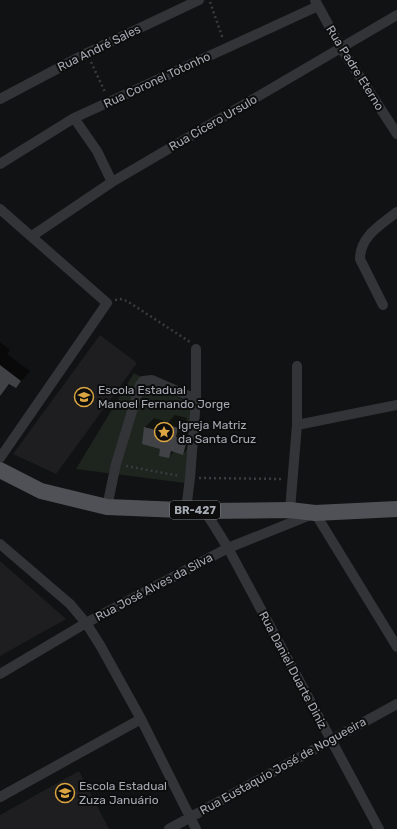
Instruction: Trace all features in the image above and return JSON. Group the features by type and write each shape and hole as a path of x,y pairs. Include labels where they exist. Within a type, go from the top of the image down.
{"main road":[{"name":"BR-427","path":"0,470 41,491 107,506 205,511 290,510 315,513 397,509"}],"street":[{"name":"Rua André Sales","path":"0,99 87,53 196,1"},
{"name":"Rua Coronel Totonho","path":"0,164 74,118 226,48 316,3"},
{"name":"Rua Padre Eterno","path":"316,3 341,48 397,134"},
{"name":"Rua Cícero Ursulo","path":"32,236 112,182 397,15"},
{"path":"74,118 97,151 112,182"},
{"path":"0,209 107,303 0,458"},
{"path":"383,305 360,259 360,250 365,239 397,212"},
{"path":"186,510 196,399 196,349"},
{"path":"290,510 297,425 297,366"},
{"path":"107,506 116,464 140,385 143,381 152,380 196,399"},
{"path":"297,425 397,405"},
{"name":"Rua Daniel Duarte Diniz","path":"205,511 228,548 379,829"},
{"path":"315,513 397,647"},
{"name":"Rua José Alves da Silva","path":"0,674 86,623 228,548 315,513"},
{"path":"0,544 70,604 86,623 100,644 141,719 196,829"},
{"name":"Rua Eustaquio José de Nogueeira","path":"169,829 397,704"},
{"path":"0,797 141,719"}],"path":[{"path":"209,0 226,48"},
{"path":"87,53 110,102"},
{"path":"107,303 120,299 127,301 194,345 196,349"},
{"path":"116,464 190,478 293,480"}],"shaded area":[{"name":"Escola Estadual Manoel Fernando Jorge","path":"100,335 137,363 56,474 13,454"},
{"path":"134,373 196,407 185,483 76,469"},
{"path":"0,561 66,619 0,656"},
{"name":"Escola Estadual Zuza Januário","path":"79,771 109,829 0,829 0,815"}],"building":[{"path":"0,365 21,381 16,388 9,384 0,396"},
{"path":"165,424 178,428 176,437 187,440 183,455 171,451 169,458 159,456 160,449 142,444 144,427 164,432"}],"place":[{"name":"Escola Estadual Manoel Fernando Jorge","path":"84,397"},
{"name":"Igreja Matriz da Santa Cruz","path":"164,432"},
{"name":"Escola Estadual Zuza Januário","path":"65,793"}]}
